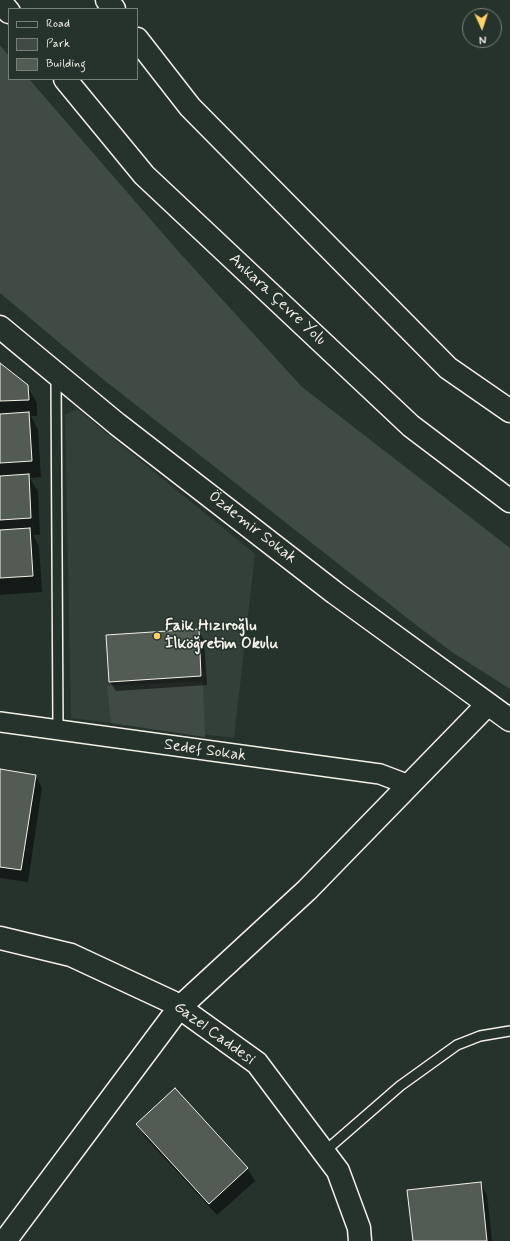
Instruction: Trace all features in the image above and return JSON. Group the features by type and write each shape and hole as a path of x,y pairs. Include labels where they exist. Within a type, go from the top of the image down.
{"main road":[{"path":"107,0 113,8"},
{"path":"0,1 8,11"},
{"path":"138,40 190,107 448,368 510,411"},
{"name":"Ankara Çevre Yolu","path":"66,80 150,181 411,426 510,501"},
{"name":"Özdemir Sokak","path":"0,327 117,424 335,593 510,720"},
{"path":"5,1241 179,1008 307,890 488,704"},
{"name":"Gazel Caddesi","path":"0,938 71,955 172,1002 257,1063 338,1171 359,1228 360,1241"}],"street":[{"name":"Sedef Sokak","path":"0,722 380,774 409,785"}],"lane":[{"path":"56,374 58,730"},
{"path":"324,1152 400,1086 457,1045 480,1036 510,1031"}],"shaded area":[{"name":"Faik Hızıroğlu İlköğretim Okulu","path":"77,409 255,554 234,738 71,718 65,415"}],"green space":[{"path":"0,45 8,55 8,80 30,80 178,251 302,387 510,548 510,689 452,652 420,628 99,376 0,293"},
{"path":"203,681 205,737 111,723 107,686"}],"building":[{"path":"0,363 28,385 29,400 0,401"},
{"path":"29,412 32,461 0,463 0,414"},
{"path":"29,474 31,518 0,520 0,476"},
{"path":"30,528 33,576 0,578 0,530"},
{"path":"199,629 201,676 109,682 106,635"},
{"path":"0,769 36,775 21,870 0,867"},
{"path":"175,1088 248,1168 209,1204 136,1124"},
{"path":"481,1182 487,1241 413,1241 407,1190"}],"place":[{"name":"Faik Hızıroğlu İlköğretim Okulu","path":"157,636"}]}
